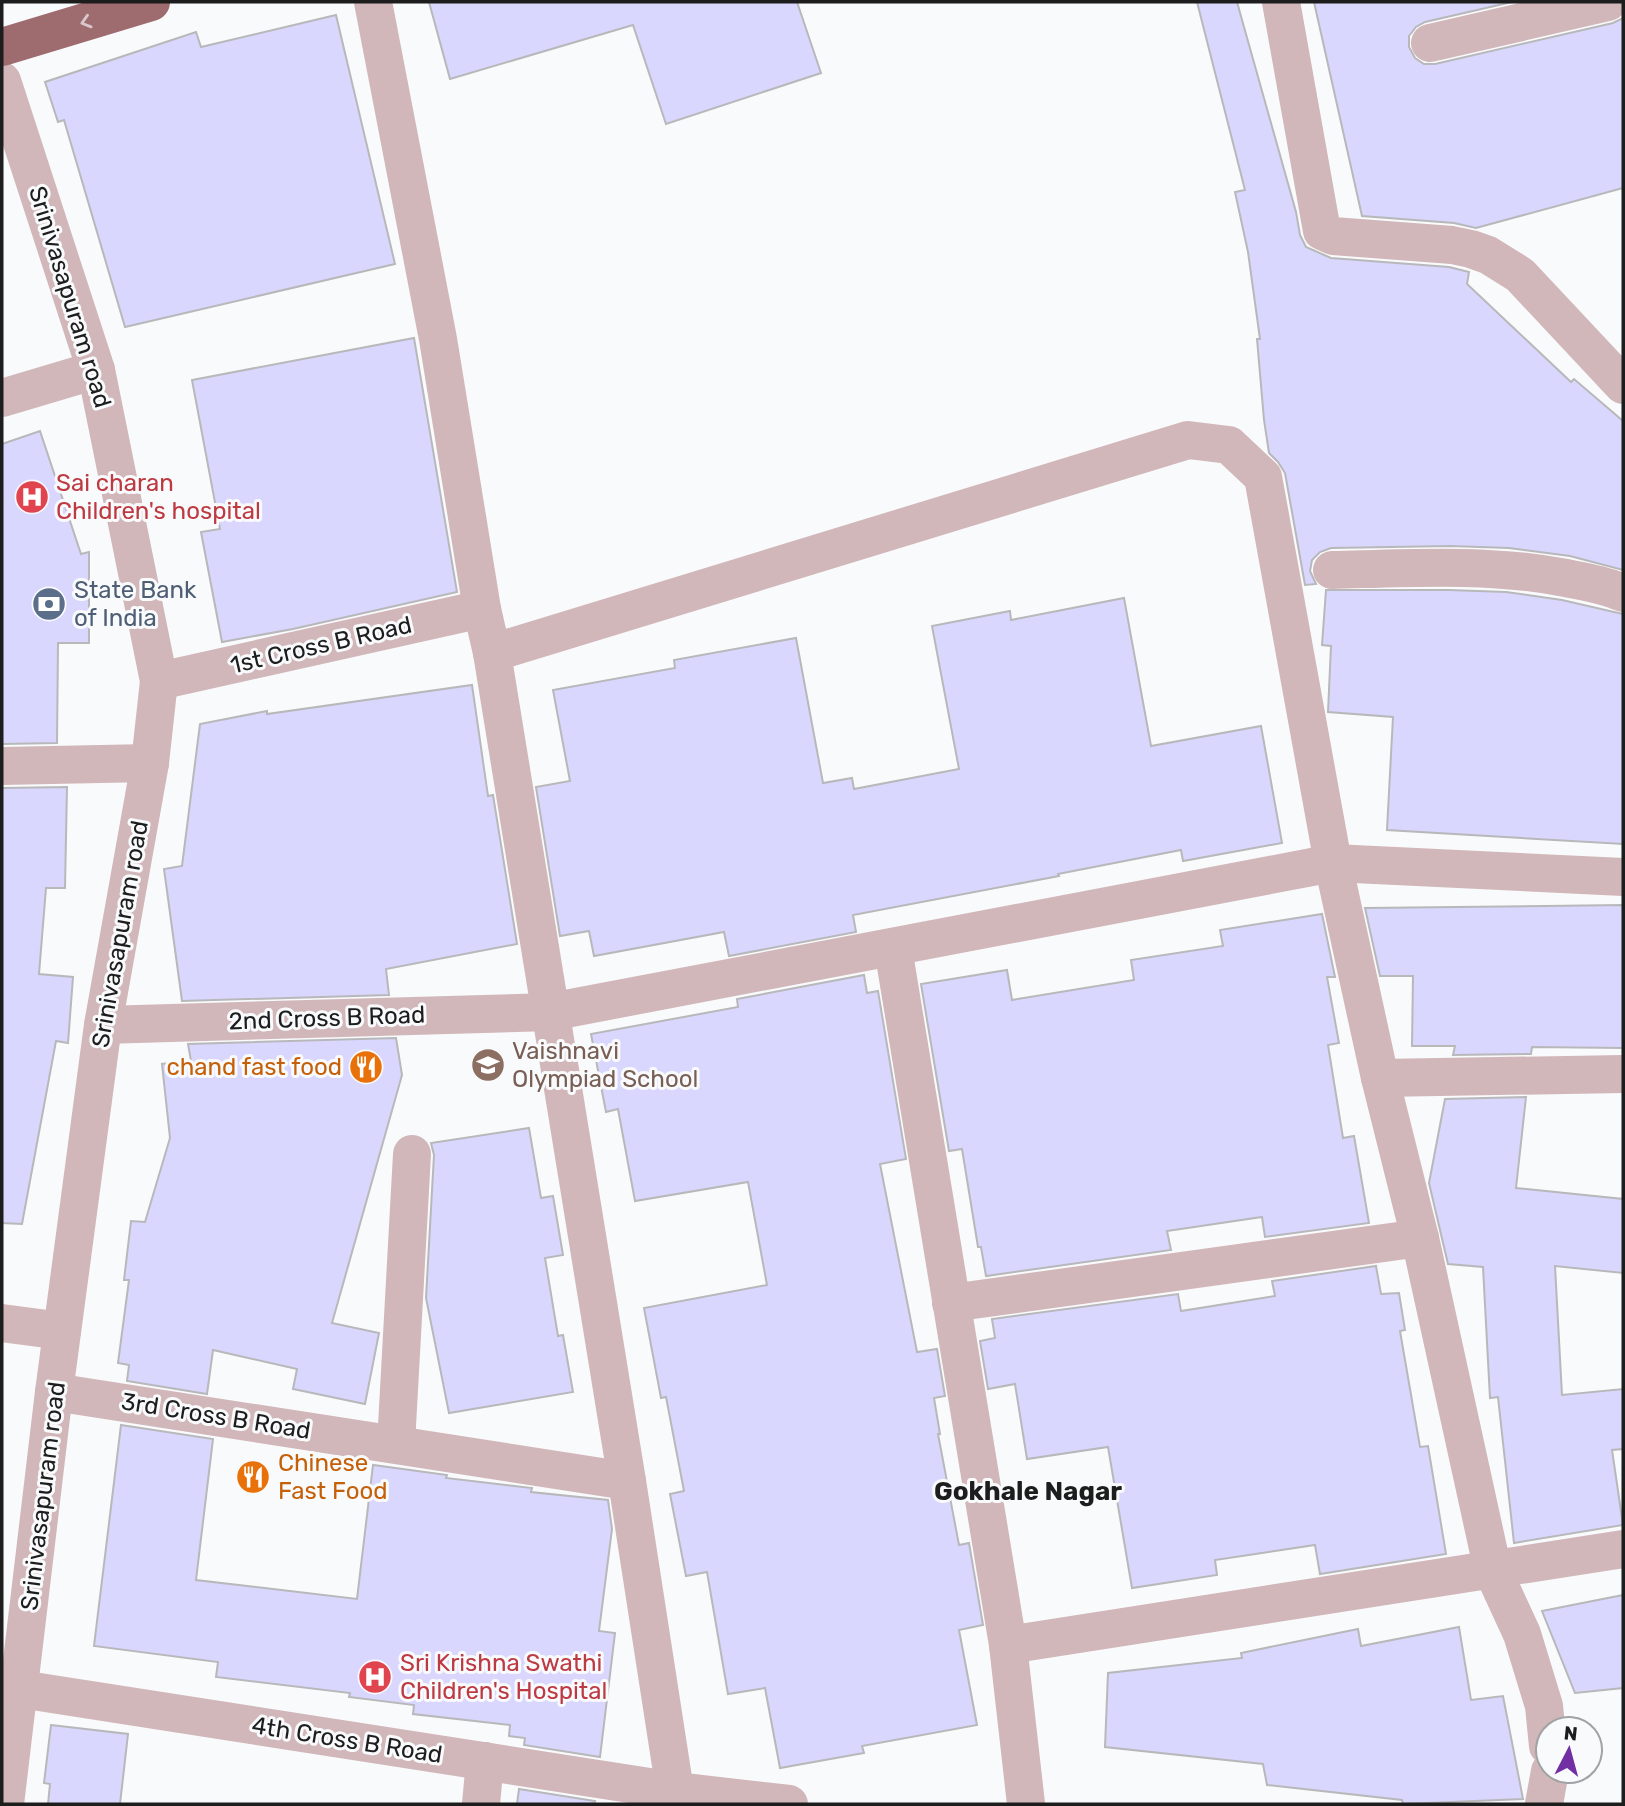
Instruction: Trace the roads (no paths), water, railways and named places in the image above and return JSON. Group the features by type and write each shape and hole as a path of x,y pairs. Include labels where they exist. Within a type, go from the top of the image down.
{"highway":[{"path":"2,47 151,2"}],"street":[{"path":"373,2 438,339 482,609 492,653 675,1791"},
{"path":"1281,2 1322,231 1333,236 1452,245 1488,256 1520,275 1623,385"},
{"path":"1430,43 1608,2"},
{"name":"Srinivasapuram road","path":"2,81 96,370 159,681 150,763 103,1025 54,1392 20,1689 6,1767 5,1804"},
{"path":"2,398 96,370"},
{"path":"492,653 1188,440 1229,445 1263,477 1333,863 1380,1078 1420,1238 1493,1571 1522,1634 1546,1715"},
{"path":"1332,570 1463,568 1542,573 1606,586 1623,593"},
{"name":"1st Cross B Road","path":"159,681 482,609"},
{"path":"2,766 150,763"},
{"name":"2nd Cross B Road","path":"103,1025 550,1012 1333,863 1623,877"},
{"path":"893,948 1008,1645 1026,1804"},
{"path":"1380,1078 1623,1074"},
{"path":"396,1444 412,1154"},
{"path":"951,1303 1420,1238"},
{"path":"2,1323 62,1331"},
{"name":"3rd Cross B Road","path":"54,1392 627,1481"},
{"path":"1008,1645 1623,1549"},
{"name":"4th Cross B Road","path":"20,1689 675,1791 789,1804"},
{"path":"481,1804 485,1761"},
{"path":"1544,1804 1547,1785"}],"place":[{"name":"Sai charan Children's hospital","path":"32,497"},
{"name":"State Bank of India","path":"49,604"},
{"name":"Vaishnavi Olympiad School","path":"488,1065"},
{"name":"chand fast food","path":"366,1067"},
{"name":"Chinese Fast Food","path":"253,1477"},
{"name":"Sri Krishna Swathi Children's Hospital","path":"375,1677"}],"district":[{"name":"Gokhale Nagar","path":"1028,1491"}]}
